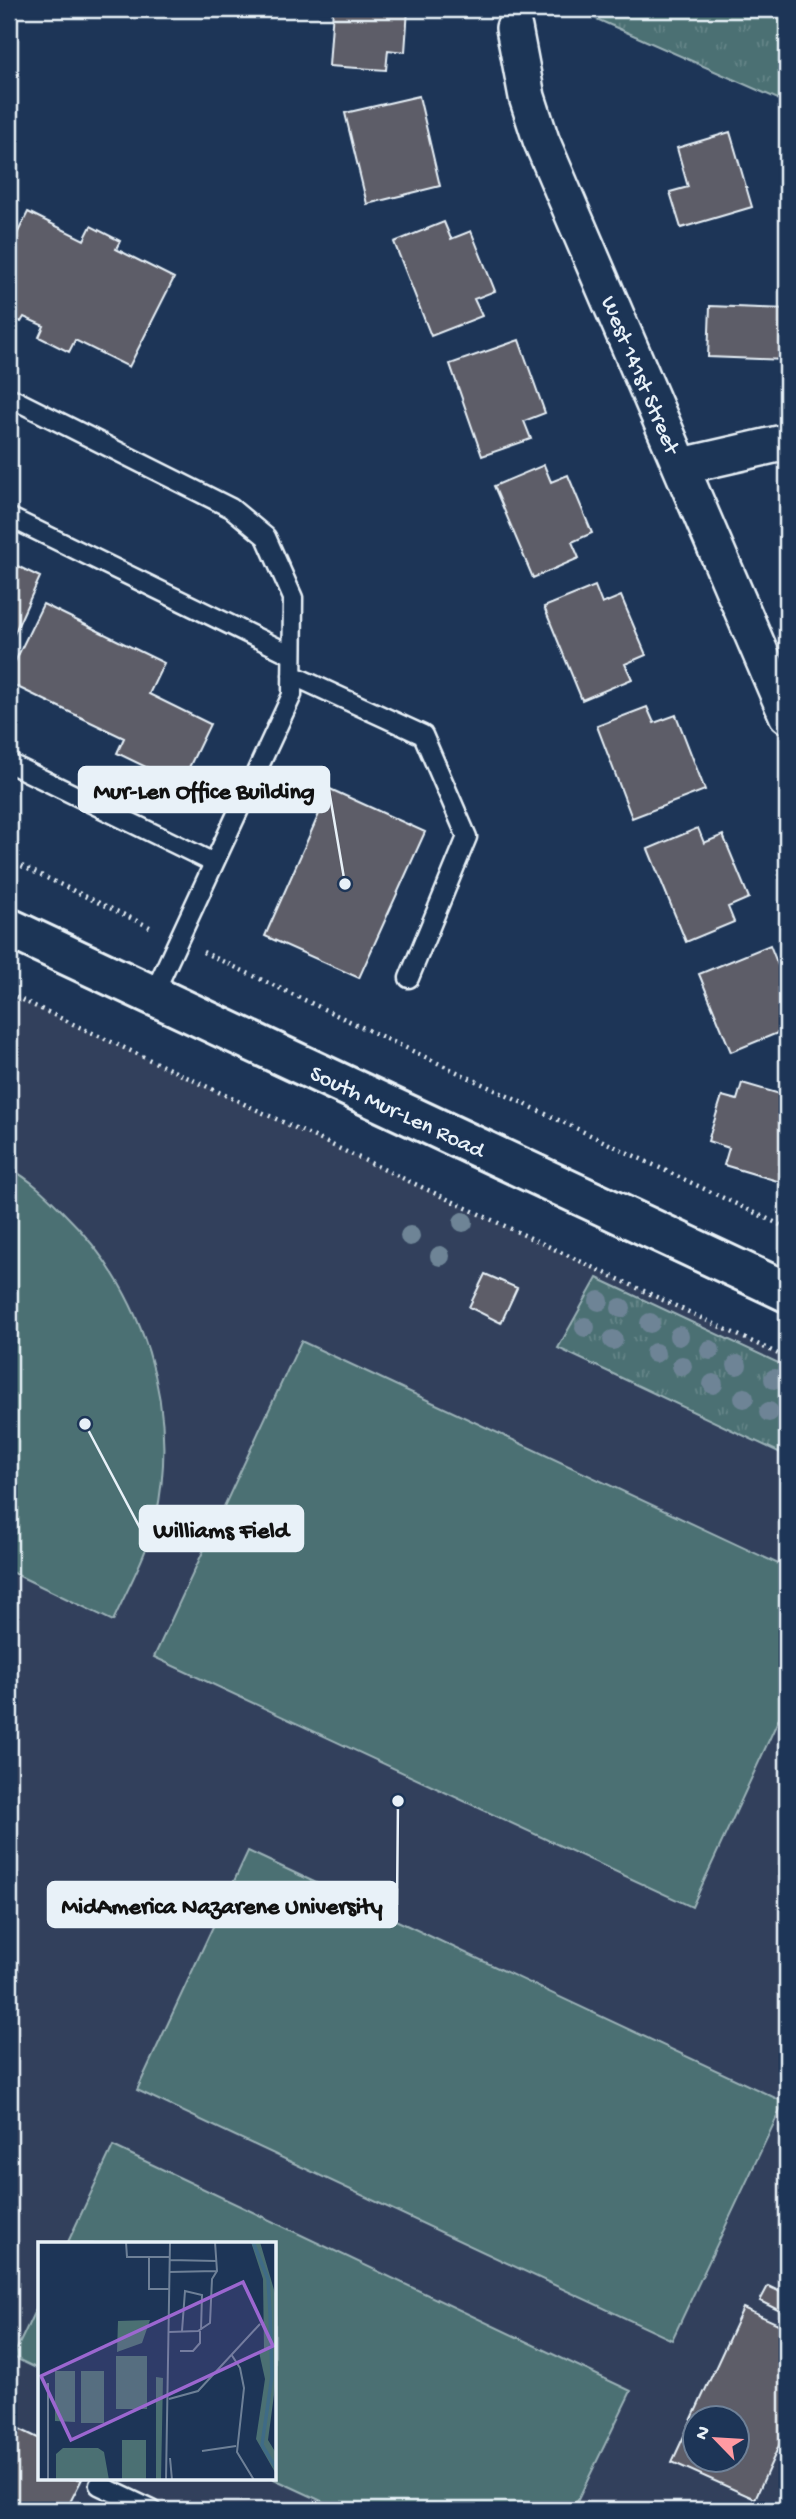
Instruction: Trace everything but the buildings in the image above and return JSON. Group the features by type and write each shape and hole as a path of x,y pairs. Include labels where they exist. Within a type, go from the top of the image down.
{"main road":[{"name":"South Mur-Len Road","path":"9,928 787,1292"}],"street":[{"name":"West 141st Street","path":"514,28 527,97 541,141 787,715"},
{"path":"682,466 787,442"}],"lane":[{"path":"9,397 231,508 266,537 293,598 292,695 153,995"},
{"path":"9,517 292,655"},
{"path":"292,675 423,735 467,837 409,978"},
{"path":"9,763 214,863"},
{"path":"99,2486 152,2510"}],"path":[{"path":"9,860 787,1228"},
{"path":"9,994 787,1358"}],"shaded area":[{"path":"9,994 787,1358 787,2510 9,2510"}],"green space":[{"path":"574,9 787,9 787,103"},
{"path":"9,1168 31,1182 91,1242 115,1277 134,1313 149,1352 163,1433 162,1475 152,1531 113,1621 9,1571"},
{"path":"597,1278 787,1367 787,1456 558,1348"},
{"path":"301,1341 787,1568 787,1701 692,1907 154,1657"},
{"path":"248,1851 784,2102 672,2340 137,2090"},
{"path":"113,2146 631,2391 573,2510 341,2510 276,2480 276,2242 68,2242"},
{"path":"38,2304 38,2369 13,2357"}],"waterway":[{"path":"777,9 787,13"}],"place":[{"name":"Mur-Len Office Building","path":"345,884"},
{"name":"Williams Field","path":"85,1424"},
{"name":"MidAmerica Nazarene University","path":"398,1801"}]}
